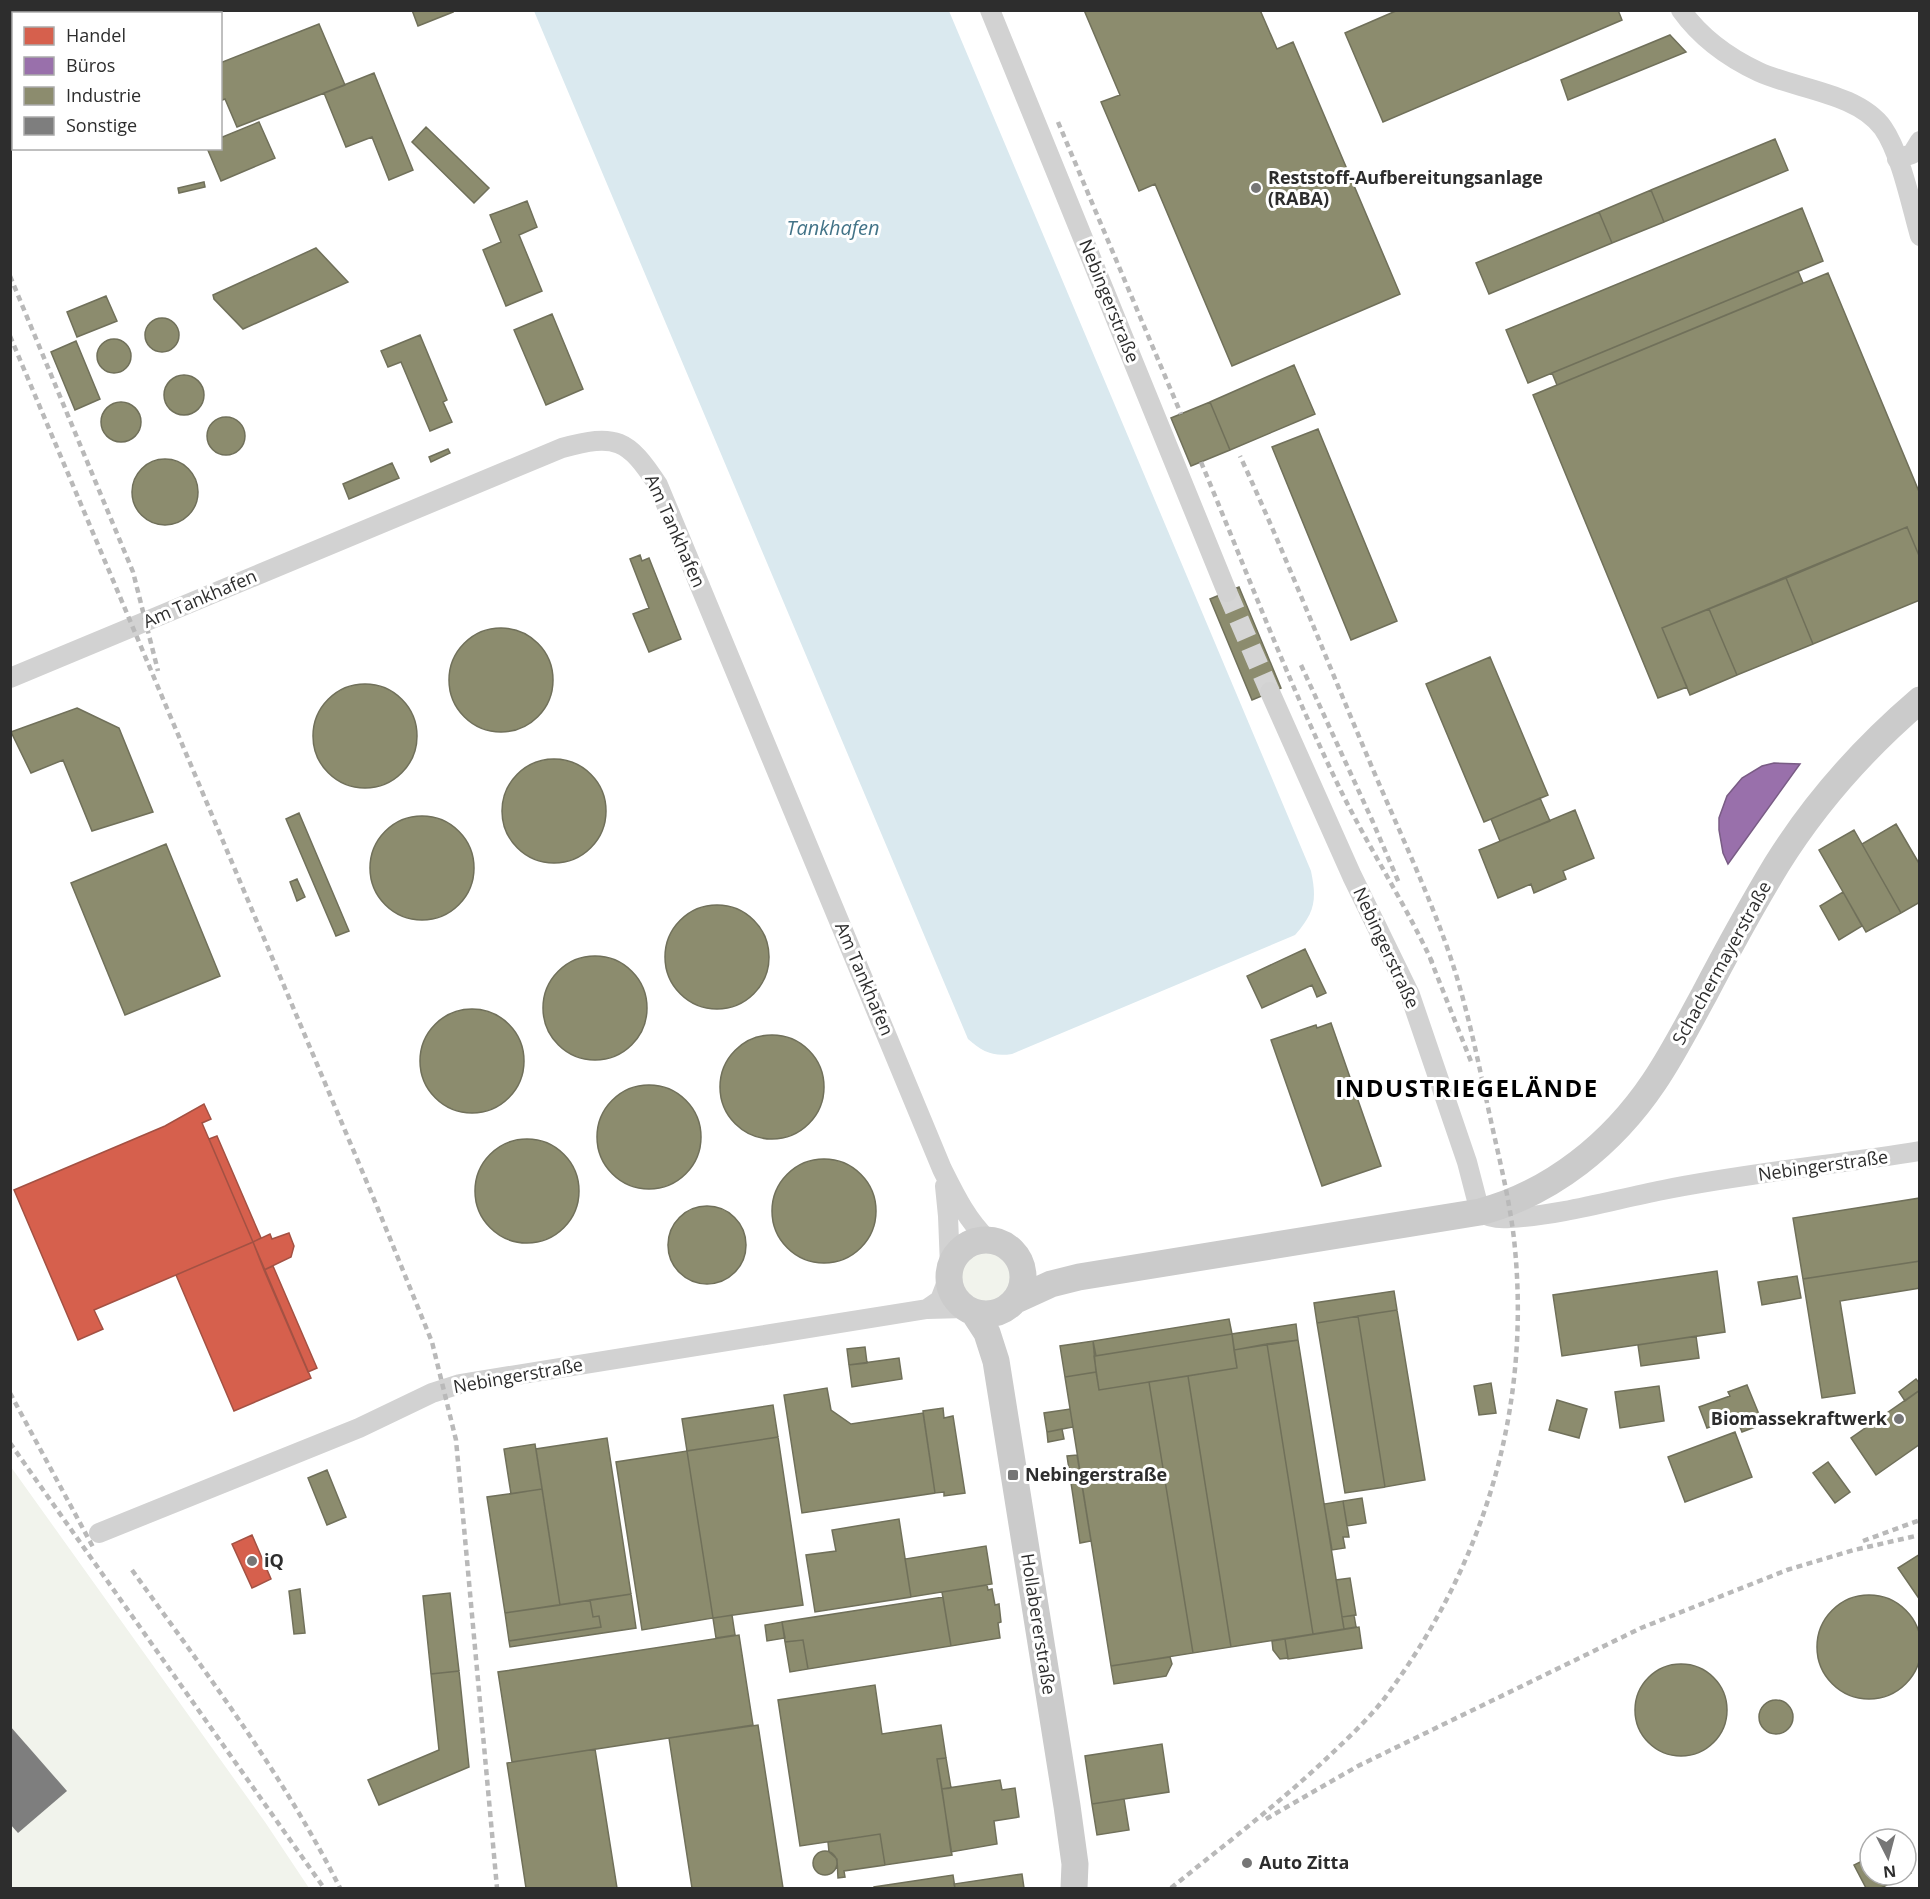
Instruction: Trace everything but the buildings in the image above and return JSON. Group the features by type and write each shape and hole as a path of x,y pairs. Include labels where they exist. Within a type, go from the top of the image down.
{"street":[{"name":"Nebingerstraße","path":"990,10 1227,592"},
{"path":"1681,10 1706,39 1731,57 1761,73 1835,96 1864,112 1883,128 1897,159 1920,236"},
{"path":"1897,159 1912,153 1920,141"},
{"name":"Am Tankhafen","path":"10,678 562,448 593,440 622,443 643,461 658,485 942,1169 964,1211 988,1240"},
{"name":"Nebingerstraße","path":"1270,692 1352,876 1410,995 1467,1162 1480,1212 1490,1217 1502,1218 1546,1215 1663,1190 1920,1151"},
{"name":"Schachermayerstraße","path":"1508,1204 1542,1187 1582,1161 1632,1112 1664,1066 1745,918 1799,830 1852,766 1882,734 1920,700"},
{"name":"Am Tankhafen","path":"942,1169 948,1216 949,1273"},
{"name":"Nebingerstraße","path":"99,1533 359,1428 432,1393 460,1384 927,1309 970,1311 987,1315 1042,1287 1079,1276 1480,1212 1508,1204"},
{"path":"927,1309 940,1300 957,1254 968,1245 980,1240 1003,1245 1013,1252 1018,1260 1023,1280 1022,1288 1010,1305"},
{"name":"Nebingerstraße","path":"1018,1260 1042,1269 1079,1276"},
{"path":"949,1273 953,1296 970,1311"},
{"name":"Hollabererstraße","path":"996,1361 997,1328 1010,1305"},
{"name":"Hollabererstraße","path":"970,1311 987,1333 996,1361 1073,1846 1074,1888"}],"shaded area":[{"path":"985,1251 995,1253 1003,1259 1009,1267 1011,1277 1009,1287 1003,1295 995,1301 985,1303 975,1301 967,1295 961,1287 959,1277 961,1267 967,1259 975,1253"},
{"path":"11,1467 265,1822 309,1888 11,1888"}],"water":[{"name":"Tankhafen","path":"534,11 949,11 1311,871 1314,890 1313,905 1307,919 1295,935 1012,1054 999,1055 988,1052 968,1039"}],"tunnel":[{"path":"1227,592 1270,692"}],"railway":[{"path":"1058,122 1181,414"},
{"path":"10,276 133,572 158,671"},
{"path":"10,336 432,1342 456,1440 497,1888"},
{"path":"1171,1888 1288,1793 1350,1736 1387,1695 1422,1644 1451,1591 1475,1536 1494,1479 1508,1421 1516,1361 1518,1301 1512,1223 1475,1049 1454,967 1418,874 1240,456"},
{"path":"1201,462 1322,751 1352,813 1433,964"},
{"path":"1301,665 1399,883"},
{"path":"1430,958 1472,1064"},
{"path":"10,1393 94,1549"},
{"path":"10,1443 324,1888"},
{"path":"1863,1541 1920,1520"},
{"path":"1266,1819 1358,1766 1641,1628 1787,1570 1854,1550 1920,1535"},
{"path":"132,1570 269,1764 340,1888"}],"place":[{"name":"Reststoff-Aufbereitungsanlage (RABA)","path":"1256,188"},
{"name":"Biomassekraftwerk","path":"1899,1419"},
{"name":"Nebingerstraße","path":"1013,1475"},
{"name":"iQ","path":"252,1561"},
{"name":"Auto Zitta","path":"1247,1863"}],"district":[{"name":"INDUSTRIEGELÄNDE","path":"1467,1089"}]}
